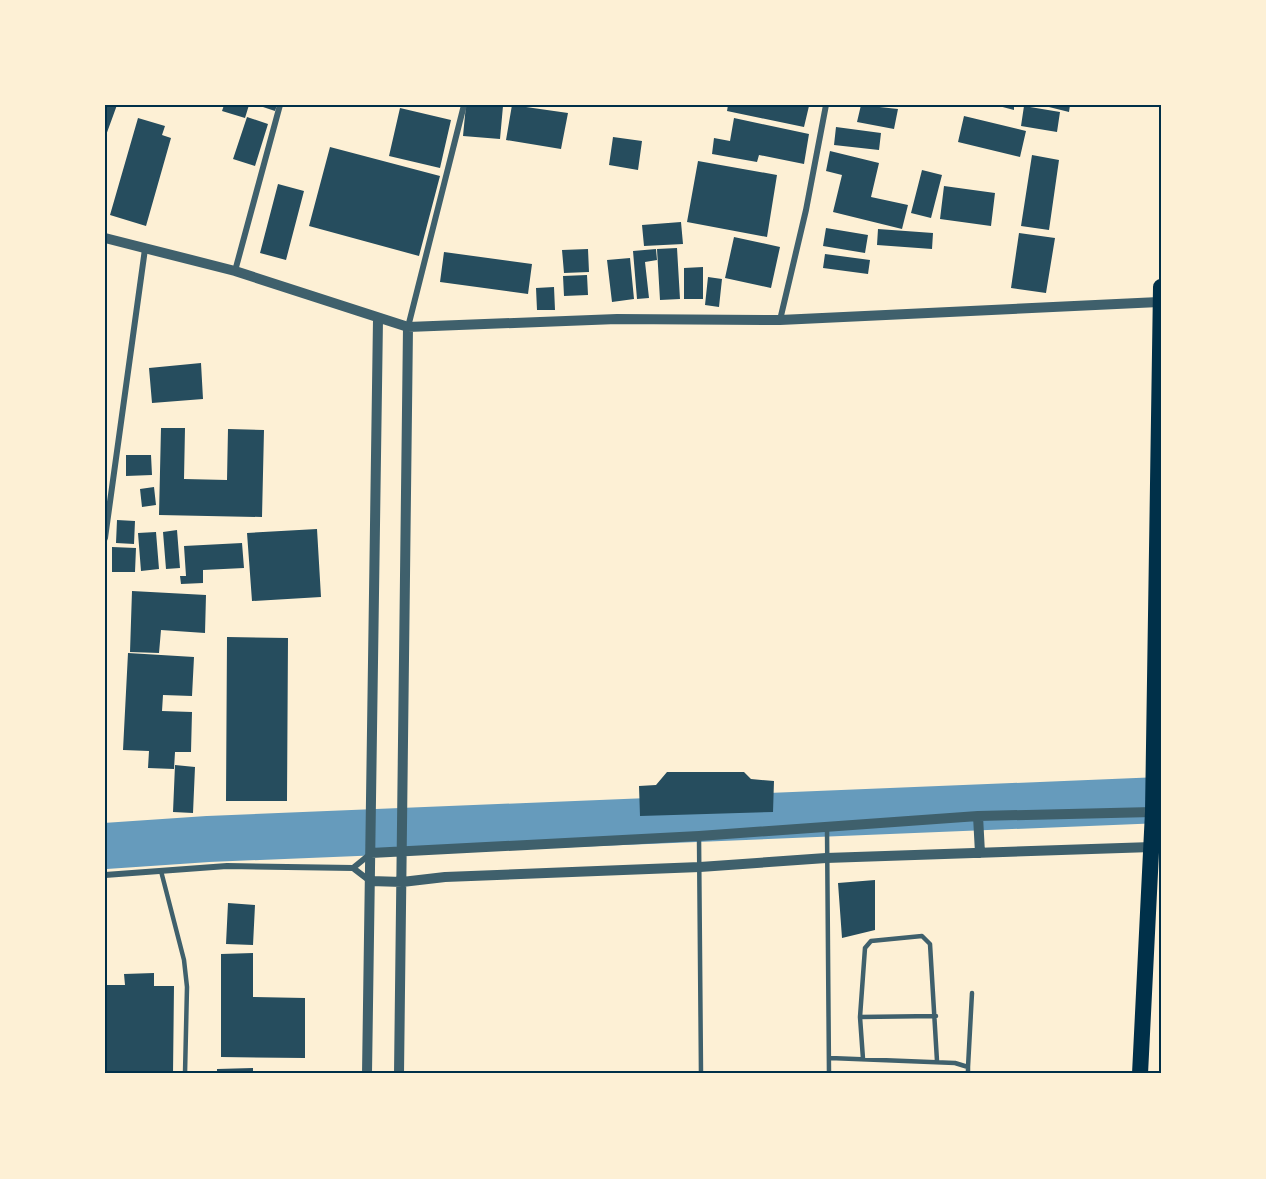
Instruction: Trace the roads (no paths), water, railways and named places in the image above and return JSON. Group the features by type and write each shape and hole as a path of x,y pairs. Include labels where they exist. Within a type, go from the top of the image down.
{"highway":[{"path":"1140,1074 1154,807 1160,297"}],"street":[{"path":"235,271 280,105"},
{"path":"399,1074 404,848 408,327 464,105"},
{"path":"780,320 809,198 826,105"},
{"path":"105,238 235,271 408,327 617,320 780,320 1160,297"},
{"path":"105,538 145,249"},
{"path":"367,1074 369,801 378,319"},
{"path":"105,459 114,462"},
{"path":"353,868 370,848 699,836 978,816 1154,807"},
{"path":"978,816 980,853"},
{"path":"105,875 227,866 353,868 370,881 402,882 445,878 700,867 826,858 1152,847"}],"lane":[{"path":"827,827 829,1074"},
{"path":"699,836 701,1074"},
{"path":"161,872 185,969 185,1074"},
{"path":"863,1059 860,1017 865,948 871,941 922,936 930,945 937,1061"},
{"path":"968,1074 972,993"},
{"path":"860,1017 936,1016"},
{"path":"830,1058 937,1061 968,1067"}],"waterway":[{"path":"105,846 208,839 1161,800"}]}
